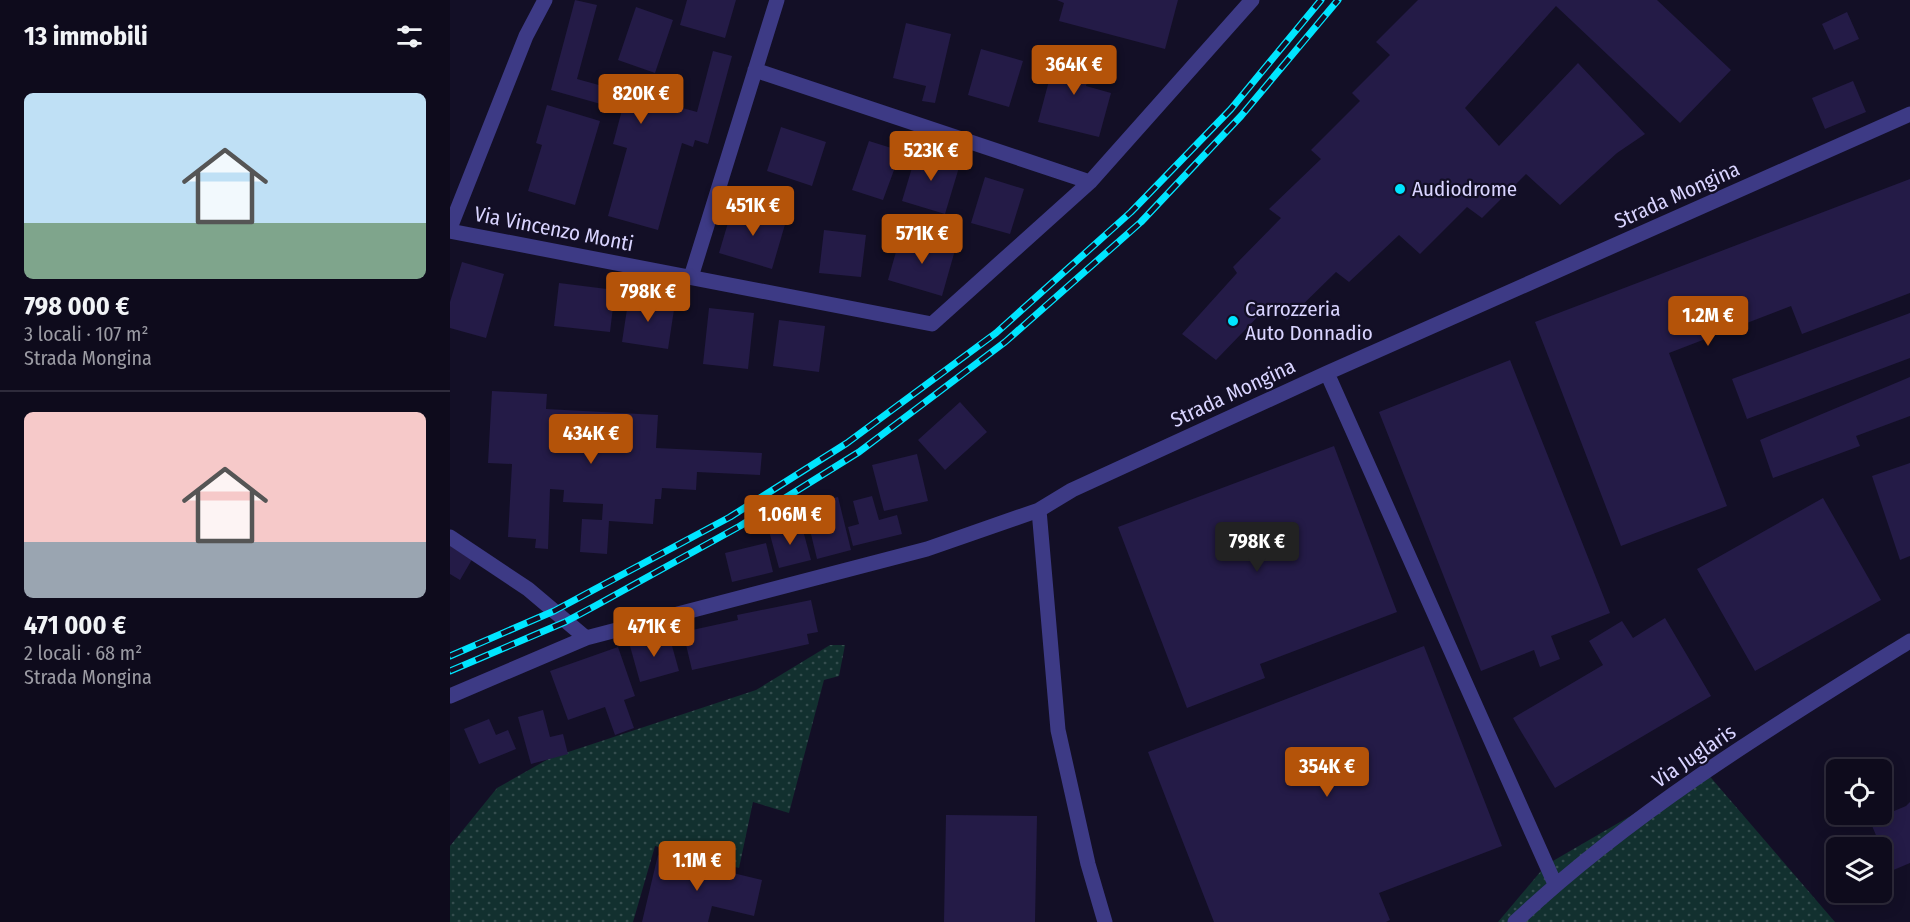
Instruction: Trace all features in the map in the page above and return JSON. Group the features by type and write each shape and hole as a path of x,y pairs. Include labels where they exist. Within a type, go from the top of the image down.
{"street":[{"path":"526,36 536,0"},
{"path":"450,229 526,36 544,0"},
{"path":"691,277 777,0"},
{"path":"755,70 1090,182 1252,0"},
{"name":"Strada Mongina","path":"450,696 586,638 927,549 1039,510 1072,490 1327,373 1910,114"},
{"name":"Via Vincenzo Monti","path":"450,229 933,324 1090,182"},
{"path":"1327,373 1555,884"},
{"path":"1039,510 1058,730 1088,864 1105,922"},
{"path":"450,537 528,589 586,638"},
{"name":"Via Juglaris","path":"1515,922 1555,884 1706,772 1910,641"}],"green space":[{"path":"830,645 845,645 839,676 824,680 789,813 753,802 739,868 655,846 633,922 450,922 450,846 497,788 550,758 756,690"},
{"path":"1706,772 1835,922 1498,922 1546,865"}],"building":[{"path":"575,0 597,5 577,79 697,112 713,51 732,56 708,144 695,140 693,147 682,143 658,230 608,216 627,148 613,144 622,110 551,90"},
{"path":"687,0 736,0 725,38 680,25"},
{"path":"1057,0 1178,0 1165,49 1059,21 1064,3"},
{"name":"Audiodrome","path":"1418,0 1657,0 1731,70 1680,123 1556,6 1465,108 1499,146 1578,63 1645,134 1617,153 1560,205 1526,174 1482,218 1467,207 1420,254 1399,235 1349,282 1336,272 1287,320 1270,304 1216,360 1182,334 1237,273 1233,267 1281,218 1269,209 1321,159 1311,150 1360,101 1352,93 1390,55 1376,42"},
{"path":"636,7 673,20 655,73 618,60"},
{"path":"1847,12 1859,39 1834,50 1822,24"},
{"path":"906,23 951,34 935,103 922,101 926,86 893,78"},
{"path":"1058,47 1094,57 1086,86 1111,93 1099,137 1038,122"},
{"path":"981,49 1023,61 1009,107 968,95"},
{"path":"1853,81 1866,112 1825,129 1812,98"},
{"path":"547,105 600,121 575,205 528,191 542,145 536,143"},
{"path":"781,127 826,142 812,186 767,171"},
{"path":"869,141 901,151 883,200 852,190"},
{"path":"917,151 960,164 945,214 902,201"},
{"path":"985,177 1024,189 1010,234 971,223"},
{"path":"1910,179 1910,293 1802,334 1791,306 1669,353 1727,506 1621,546 1535,322"},
{"path":"733,206 786,221 772,269 719,253"},
{"path":"824,230 866,235 861,277 819,273"},
{"path":"901,234 955,250 942,296 888,280"},
{"path":"462,262 504,274 486,338 450,328 450,302"},
{"path":"559,283 615,290 610,332 554,326"},
{"path":"629,296 675,303 668,349 622,342"},
{"path":"709,308 754,313 748,369 703,364"},
{"path":"1910,313 1910,358 1747,419 1732,379"},
{"path":"779,320 825,326 819,372 773,366"},
{"path":"1510,360 1610,613 1551,636 1560,659 1540,667 1534,650 1481,671 1379,412"},
{"path":"1910,377 1910,416 1856,436 1860,446 1773,478 1760,440"},
{"path":"492,391 547,394 546,409 658,415 656,448 762,453 760,475 697,472 696,490 662,488 661,499 655,499 653,524 609,521 607,554 580,552 582,519 602,520 603,504 563,502 564,490 550,489 548,549 535,548 536,539 508,537 512,464 488,463"},
{"path":"960,402 987,432 945,470 918,440"},
{"path":"1334,446 1397,612 1260,664 1265,678 1187,708 1118,527"},
{"path":"917,454 928,501 884,511 872,465"},
{"path":"1910,463 1910,556 1900,560 1872,476"},
{"path":"872,496 879,520 897,515 902,534 853,546 848,527 859,524 853,501"},
{"path":"838,497 851,550 817,559 804,505"},
{"path":"1823,498 1881,600 1755,671 1697,569"},
{"path":"801,523 811,560 779,568 769,531"},
{"path":"450,543 474,556 460,580 450,574"},
{"path":"766,543 773,572 732,582 725,553"},
{"path":"811,600 818,632 807,634 809,644 692,670 683,632 738,620 737,615"},
{"path":"1665,618 1711,696 1555,788 1513,718 1603,665 1589,641 1622,621 1633,638"},
{"path":"669,635 679,671 640,682 630,646"},
{"path":"1424,646 1502,846 1379,893 1390,920 1386,922 1214,922 1148,752"},
{"path":"618,647 635,696 624,700 634,728 615,735 605,707 568,720 550,671"},
{"path":"543,710 550,737 563,734 568,754 531,764 518,717"},
{"path":"489,719 496,735 508,730 516,749 479,764 464,729"},
{"path":"1910,802 1910,863 1892,871 1892,837 1877,837 1872,825 1892,825 1892,812"},
{"path":"946,815 1037,816 1035,922 944,922"},
{"path":"658,855 762,880 754,916 712,906 708,922 642,922"}],"railway":[{"path":"450,656 554,611 730,517 847,443 996,333 1131,212 1231,109 1321,0"},
{"path":"450,671 565,622 740,526 859,452 1005,342 1141,222 1241,116 1338,0"}],"place":[{"name":"Audiodrome","path":"1400,189"},
{"name":"Carrozzeria Auto Donnadio","path":"1233,321"}]}
